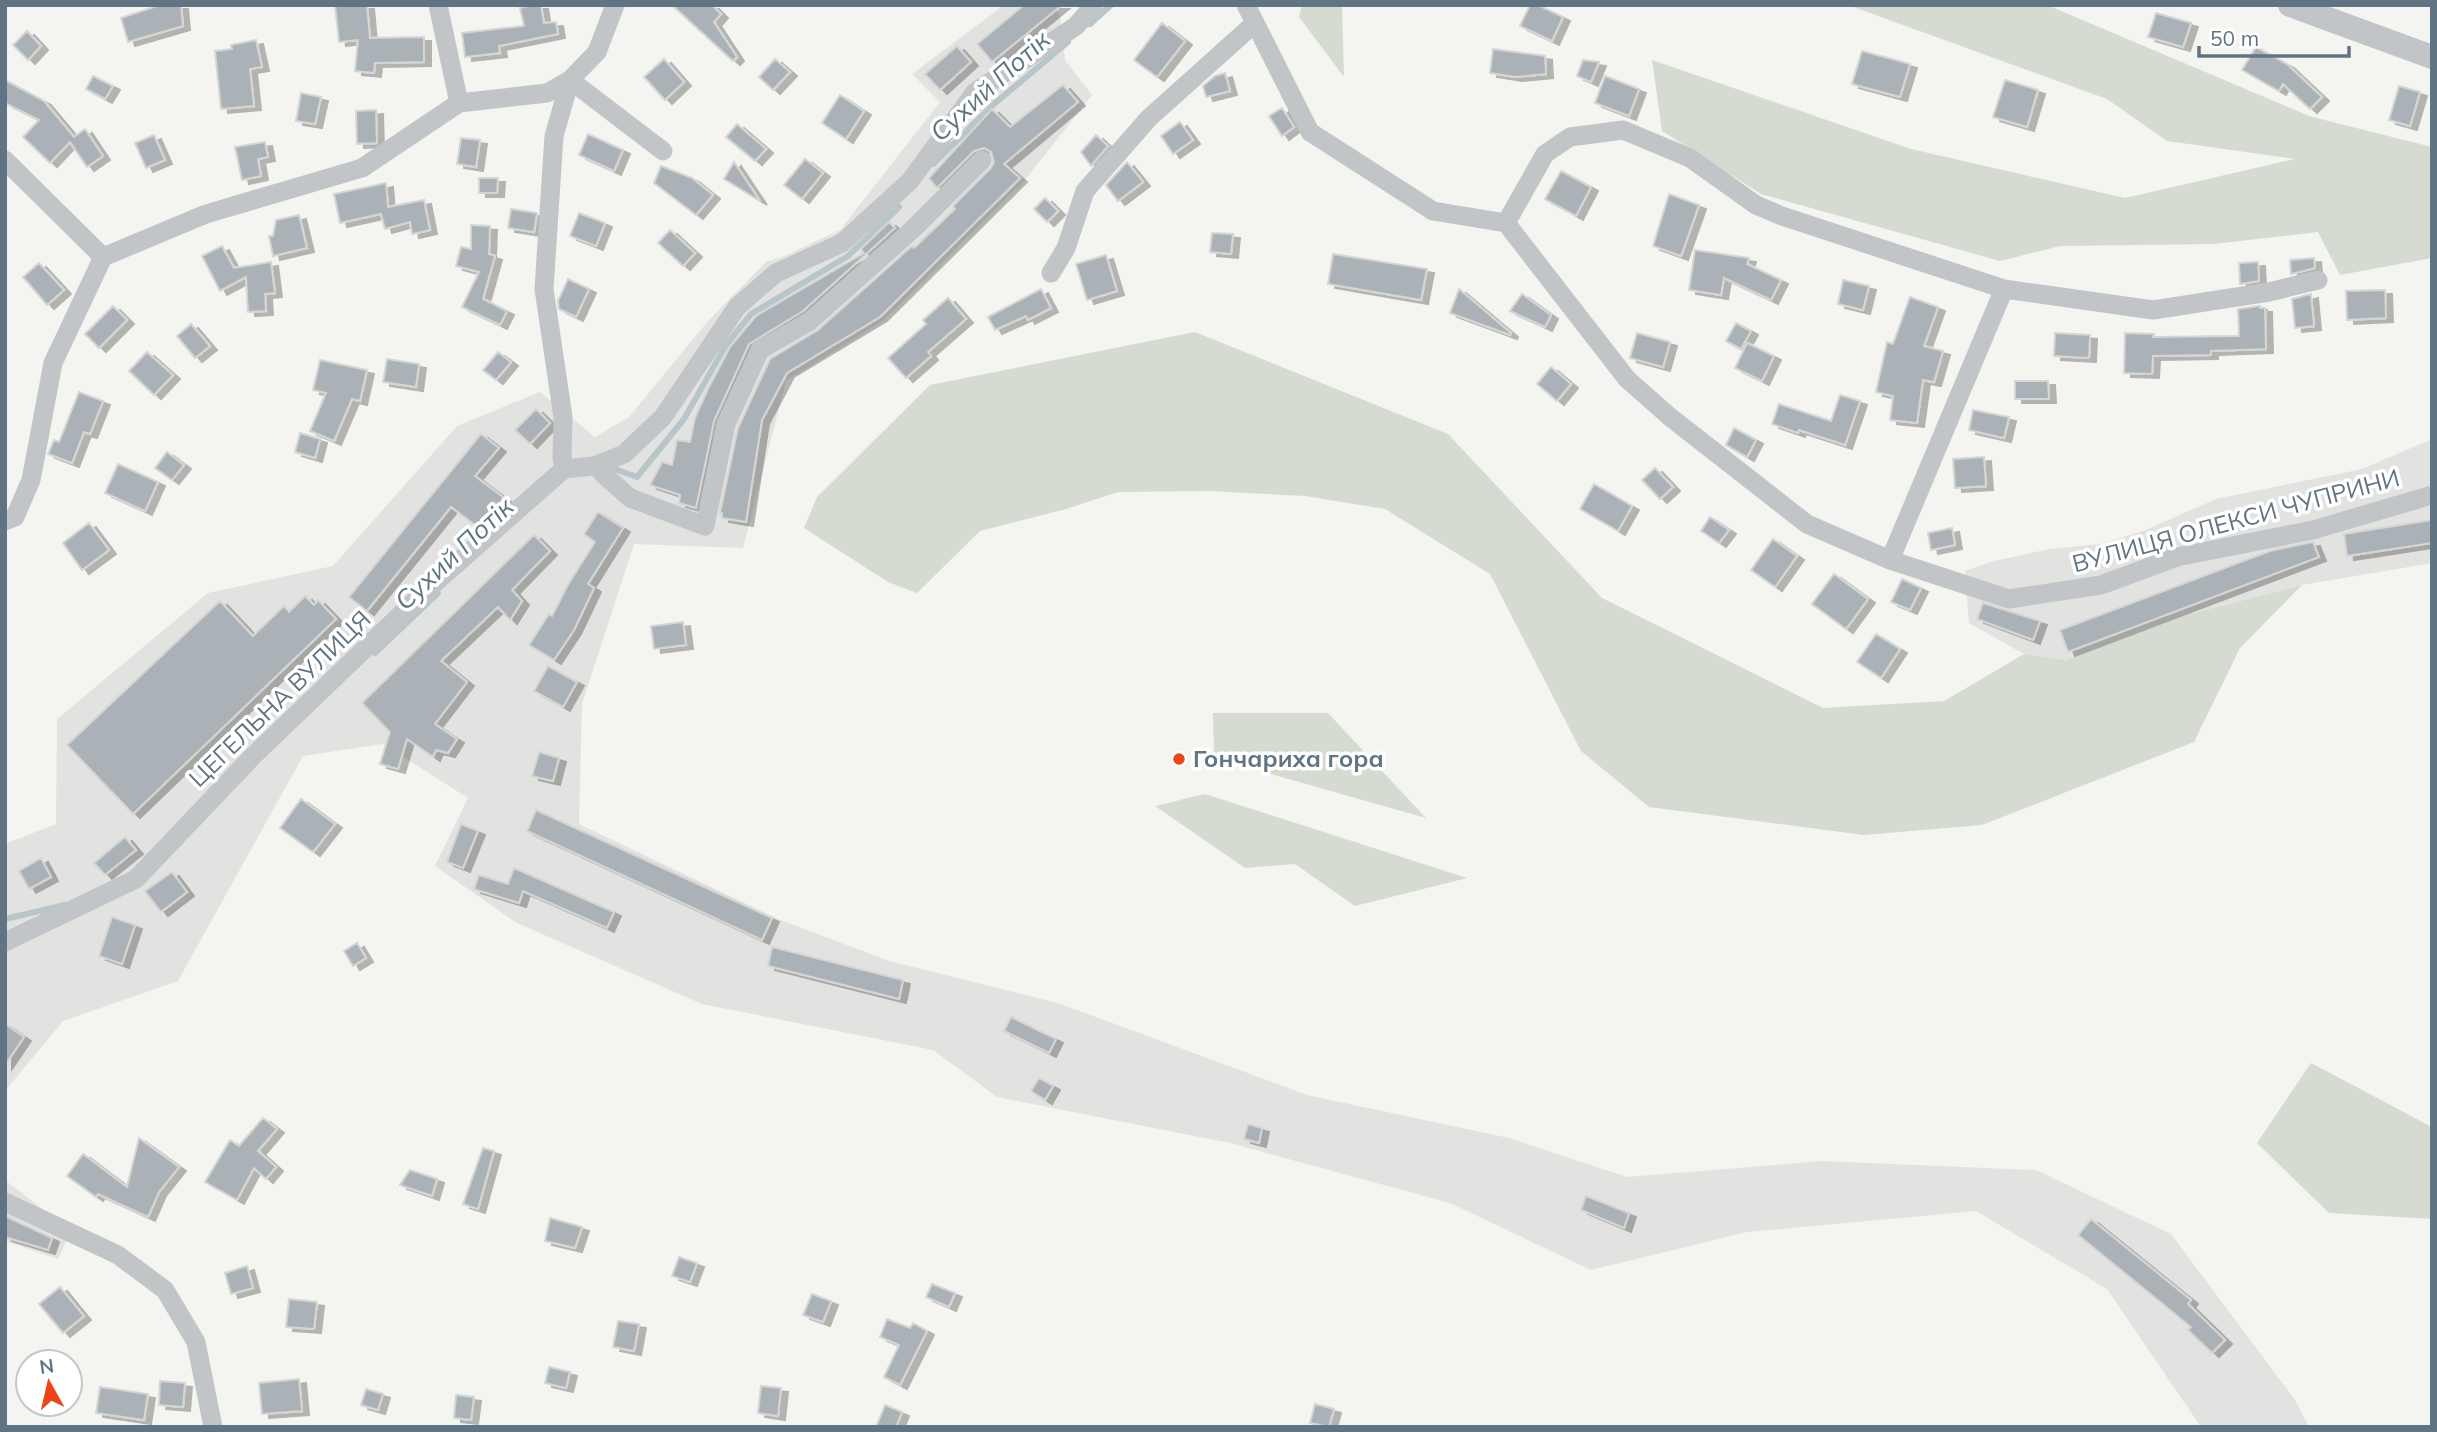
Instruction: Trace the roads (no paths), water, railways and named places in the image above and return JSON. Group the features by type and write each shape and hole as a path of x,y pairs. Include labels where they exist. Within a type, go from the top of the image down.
{"street":[{"path":"439,5 459,103"},
{"path":"5,521 15,517 31,480 53,363 103,257 206,214 362,168 459,103 547,93 570,80 597,52 614,5"},
{"path":"570,80 554,136 544,289 564,417 564,469 594,466 624,454 663,417 737,307 776,273 842,243 910,181 975,92 1076,26 1094,5"},
{"path":"2290,5 2432,57"},
{"path":"1052,273 1066,248 1085,191 1149,118 1250,14 1310,132 1433,211 1506,223 1545,154 1570,137 1623,130 1690,158 1756,205 1782,216 2004,289 2153,310 2269,292 2318,280"},
{"path":"570,80 663,151"},
{"path":"5,160 103,257"},
{"path":"602,473 630,498 705,526 726,424 760,350 810,321 913,229 982,160"},
{"name":"ВУЛИЦЯ ОЛЕКСИ ЧУПРИНИ","path":"1506,223 1627,379 1807,524 1890,560 2010,598 2101,585 2177,557 2313,530 2432,495"},
{"path":"1890,560 2004,289"},
{"name":"ЦЕГЕЛЬНА ВУЛИЦЯ","path":"5,942 136,879 253,756 421,595 564,469"},
{"path":"5,1202 118,1255 165,1290 196,1342 213,1427"}],"waterway":[{"name":"Сухий Потік","path":"1090,24 1111,5"},
{"name":"Сухий Потік","path":"933,164 994,104 1068,42"},
{"name":"Сухий Потік","path":"609,467 637,477 684,419 726,345 751,314 848,256 899,207"},
{"name":"Сухий Потік","path":"375,653 438,593"},
{"name":"Сухий Потік","path":"5,919 65,905"}],"place":[{"name":"Гончариха гора","path":"1179,759"}]}
